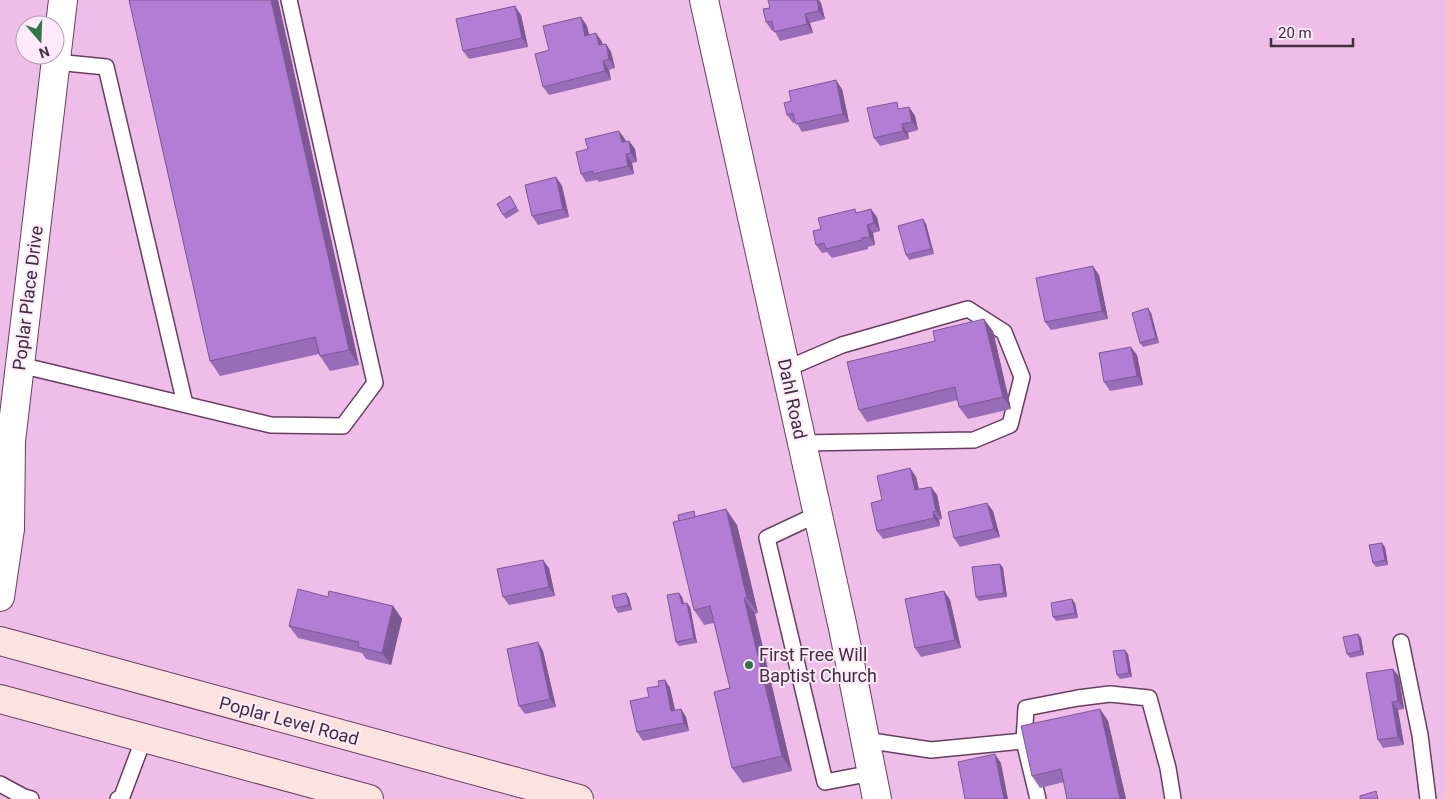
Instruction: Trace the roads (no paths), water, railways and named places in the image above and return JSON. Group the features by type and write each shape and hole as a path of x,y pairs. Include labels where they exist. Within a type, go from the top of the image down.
{"main road":[{"name":"Poplar Level Road","path":"0,641 579,799"},
{"path":"0,699 369,799"}],"street":[{"name":"Poplar Place Drive","path":"61,15 63,0"},
{"name":"Dahl Road","path":"704,0 843,628 875,786"},
{"name":"Poplar Place Drive","path":"0,597 10,530 11,441 56,65"}],"lane":[{"path":"20,365 271,425 343,426 375,383 290,0"},
{"path":"65,63 106,67 185,404"},
{"path":"786,369 842,345 968,309 1004,332 1022,377 1010,425 974,440 802,443"},
{"path":"818,514 767,538 825,782 875,786"},
{"path":"1401,642 1420,735 1428,799"},
{"path":"1038,799 1024,741 1026,708 1110,694 1150,698 1168,768 1173,799"},
{"path":"118,799 121,798 144,738"},
{"path":"865,740 931,750 1024,741"},
{"path":"0,784 31,799"}],"place":[{"name":"First Free Will Baptist Church","path":"749,665"}]}
